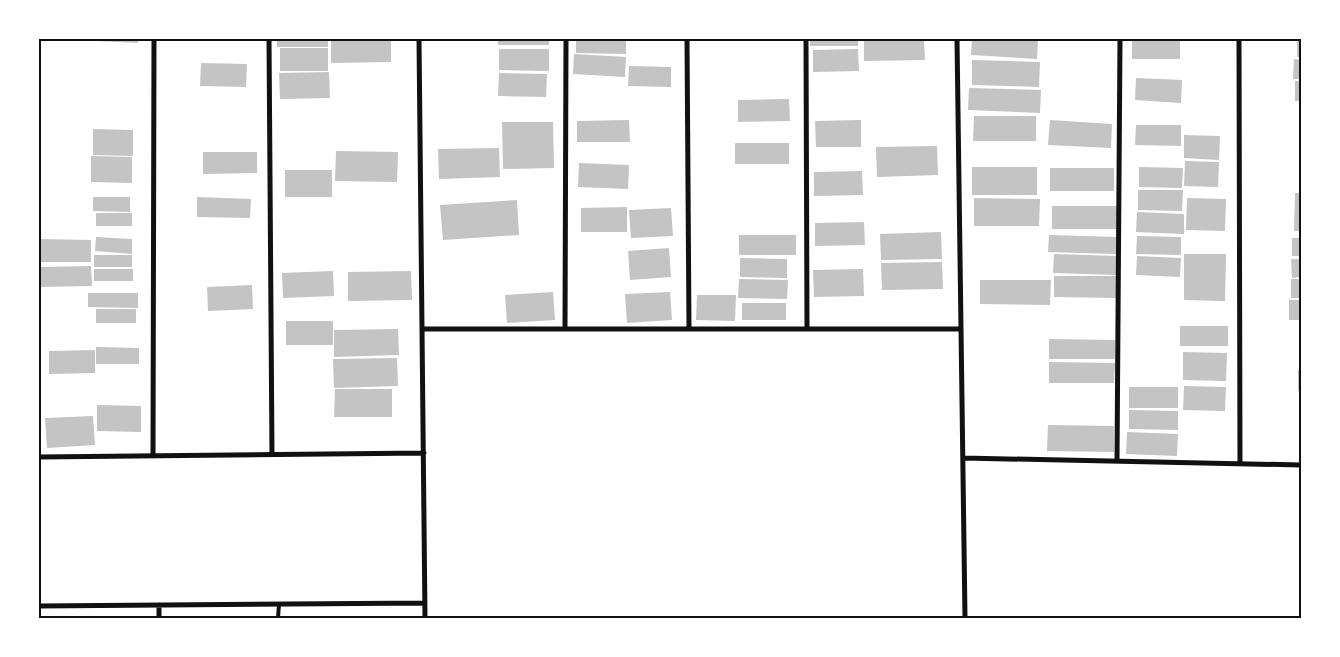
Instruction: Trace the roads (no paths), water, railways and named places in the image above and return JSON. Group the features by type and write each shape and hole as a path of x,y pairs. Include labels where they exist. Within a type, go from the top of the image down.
{"street":[{"path":"153,456 154,39"},
{"path":"269,39 272,454"},
{"path":"419,39 425,618"},
{"path":"565,329 566,39"},
{"path":"687,39 689,329"},
{"path":"806,39 807,329"},
{"path":"957,39 965,618"},
{"path":"1117,461 1120,39"},
{"path":"1239,39 1240,464"},
{"path":"422,329 961,329"},
{"path":"39,457 424,453"},
{"path":"962,458 1301,465"},
{"path":"39,606 425,603"},
{"path":"159,605 159,618"}],"lane":[{"path":"278,618 279,604"}]}
